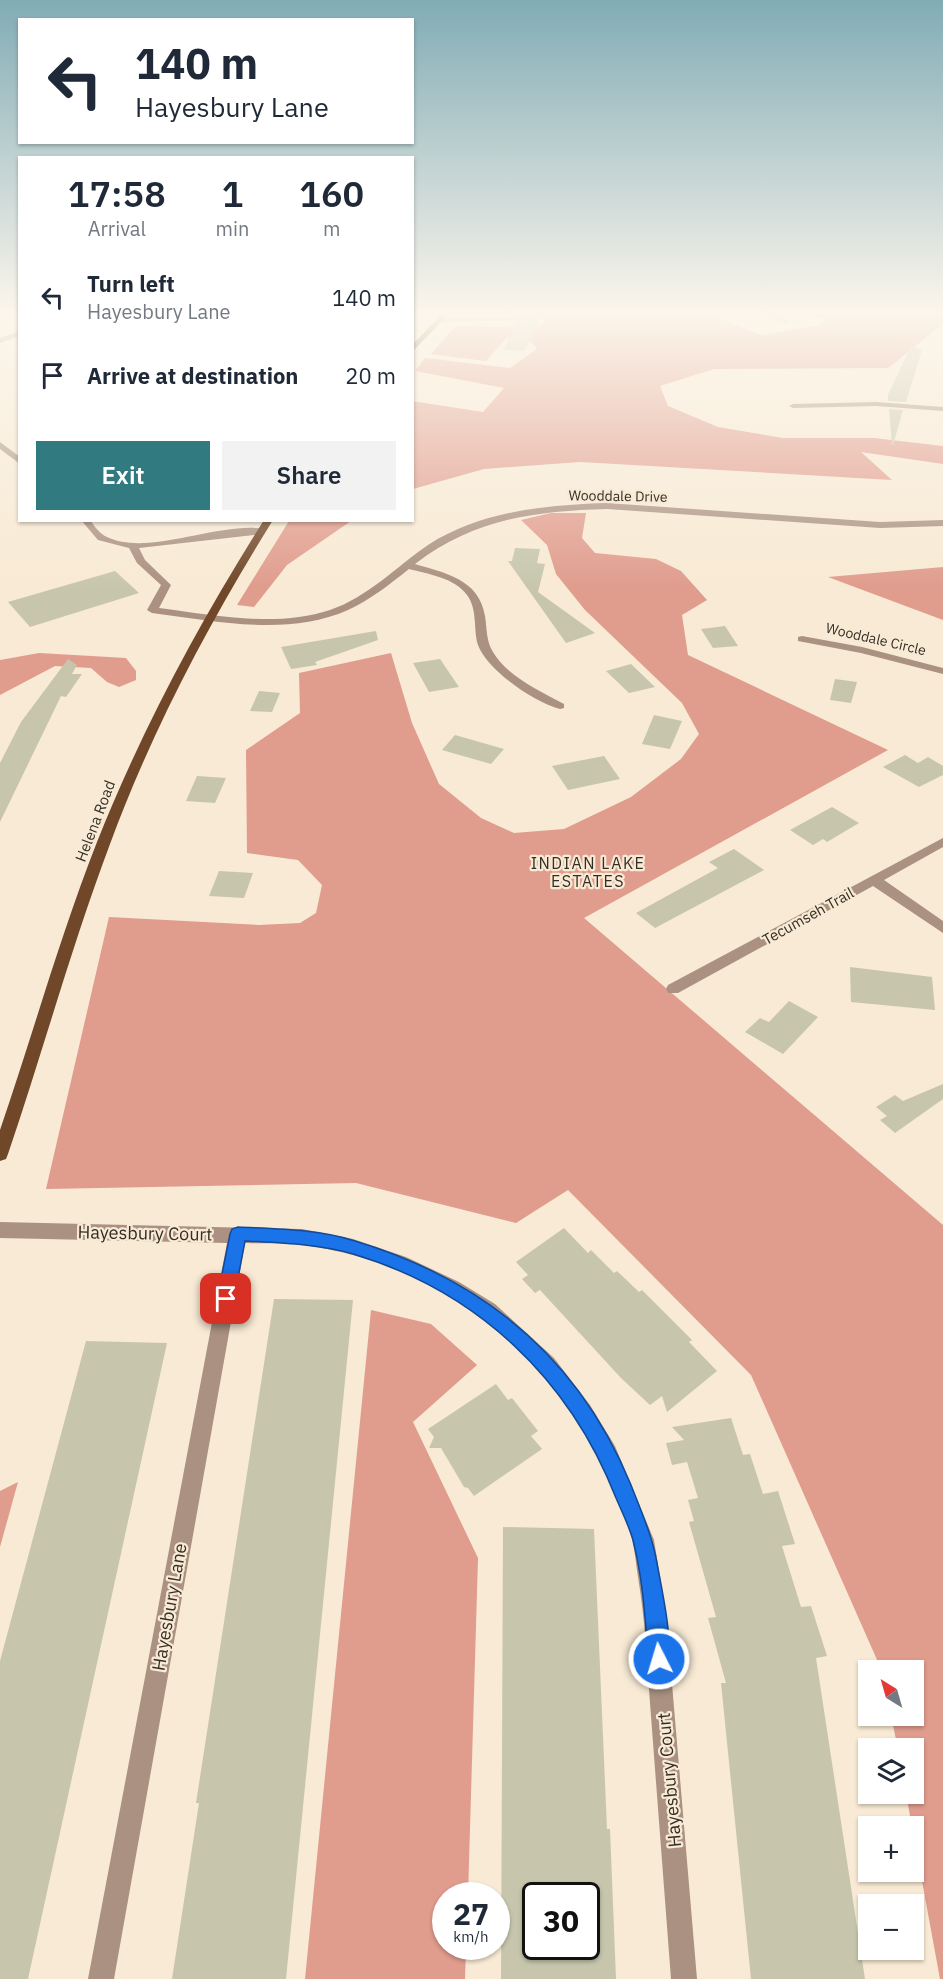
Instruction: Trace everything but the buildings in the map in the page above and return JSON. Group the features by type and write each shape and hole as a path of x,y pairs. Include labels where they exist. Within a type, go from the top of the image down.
{"main road":[{"name":"Helena Road","path":"0,1154 103,844 154,727 211,617 265,526"}],"street":[{"path":"794,406 821,405"},
{"path":"894,405 943,409"},
{"path":"0,445 18,460"},
{"name":"Wooddale Drive","path":"133,545 141,561 166,585 152,610 211,617 286,620 324,614 357,602 445,539 474,526 528,513 570,507 633,508 880,525 943,523"},
{"path":"87,522 105,540 133,545 265,526"},
{"path":"407,565 455,580 465,587 477,604 488,654 530,689 560,706"},
{"name":"Wooddale Circle","path":"802,639 862,650 943,671"},
{"name":"Tecumseh Trail","path":"673,989 943,842"},
{"path":"874,880 943,928"},
{"name":"Hayesbury Court","path":"0,1230 302,1237 353,1247 400,1263 452,1288 488,1310 547,1365 583,1412 608,1453 643,1540 653,1594 684,1979"},
{"name":"Hayesbury Lane","path":"101,1979 238,1234"}],"shaded area":[{"path":"414,405 440,405 483,412 489,405 668,405 718,427 783,438 874,438 943,446 943,464 861,452 892,480 580,462 484,469 414,489"},
{"path":"551,513 586,513 582,538 595,553 656,559 681,571 707,600 682,615 688,655 888,750 584,918 943,1225 943,1979 940,1979 922,1882 924,1882 924,1816 910,1816 908,1804 924,1804 924,1738 896,1738 893,1726 924,1726 924,1660 877,1660 751,1375 568,1190 516,1223 356,1183 46,1189 109,917 259,925 300,923 316,913 322,885 298,860 247,853 246,750 300,713 299,673 391,653 412,723 439,784 481,818 514,833 564,829 631,797 681,759 699,734 682,703 585,610 556,574 547,545 521,520"},
{"path":"288,522 350,522 287,565 254,607 237,605"},
{"path":"943,567 943,620 828,577"},
{"path":"39,653 126,658 136,671 136,680 119,687 107,682 91,668 55,666 0,695 0,660"},
{"path":"371,1310 431,1324 477,1365 413,1422 478,1558 468,1882 432,1882 432,1960 466,1960 465,1979 305,1979"},
{"path":"18,1482 0,1547 0,1491"}],"district":[{"name":"INDIAN LAKE ESTATES","path":"588,872"}],"route":[{"path":"226,1299 238,1234 302,1237 353,1247 400,1263 452,1288 488,1310 547,1365 583,1412 608,1453 643,1540 655,1613 659,1659"}]}
